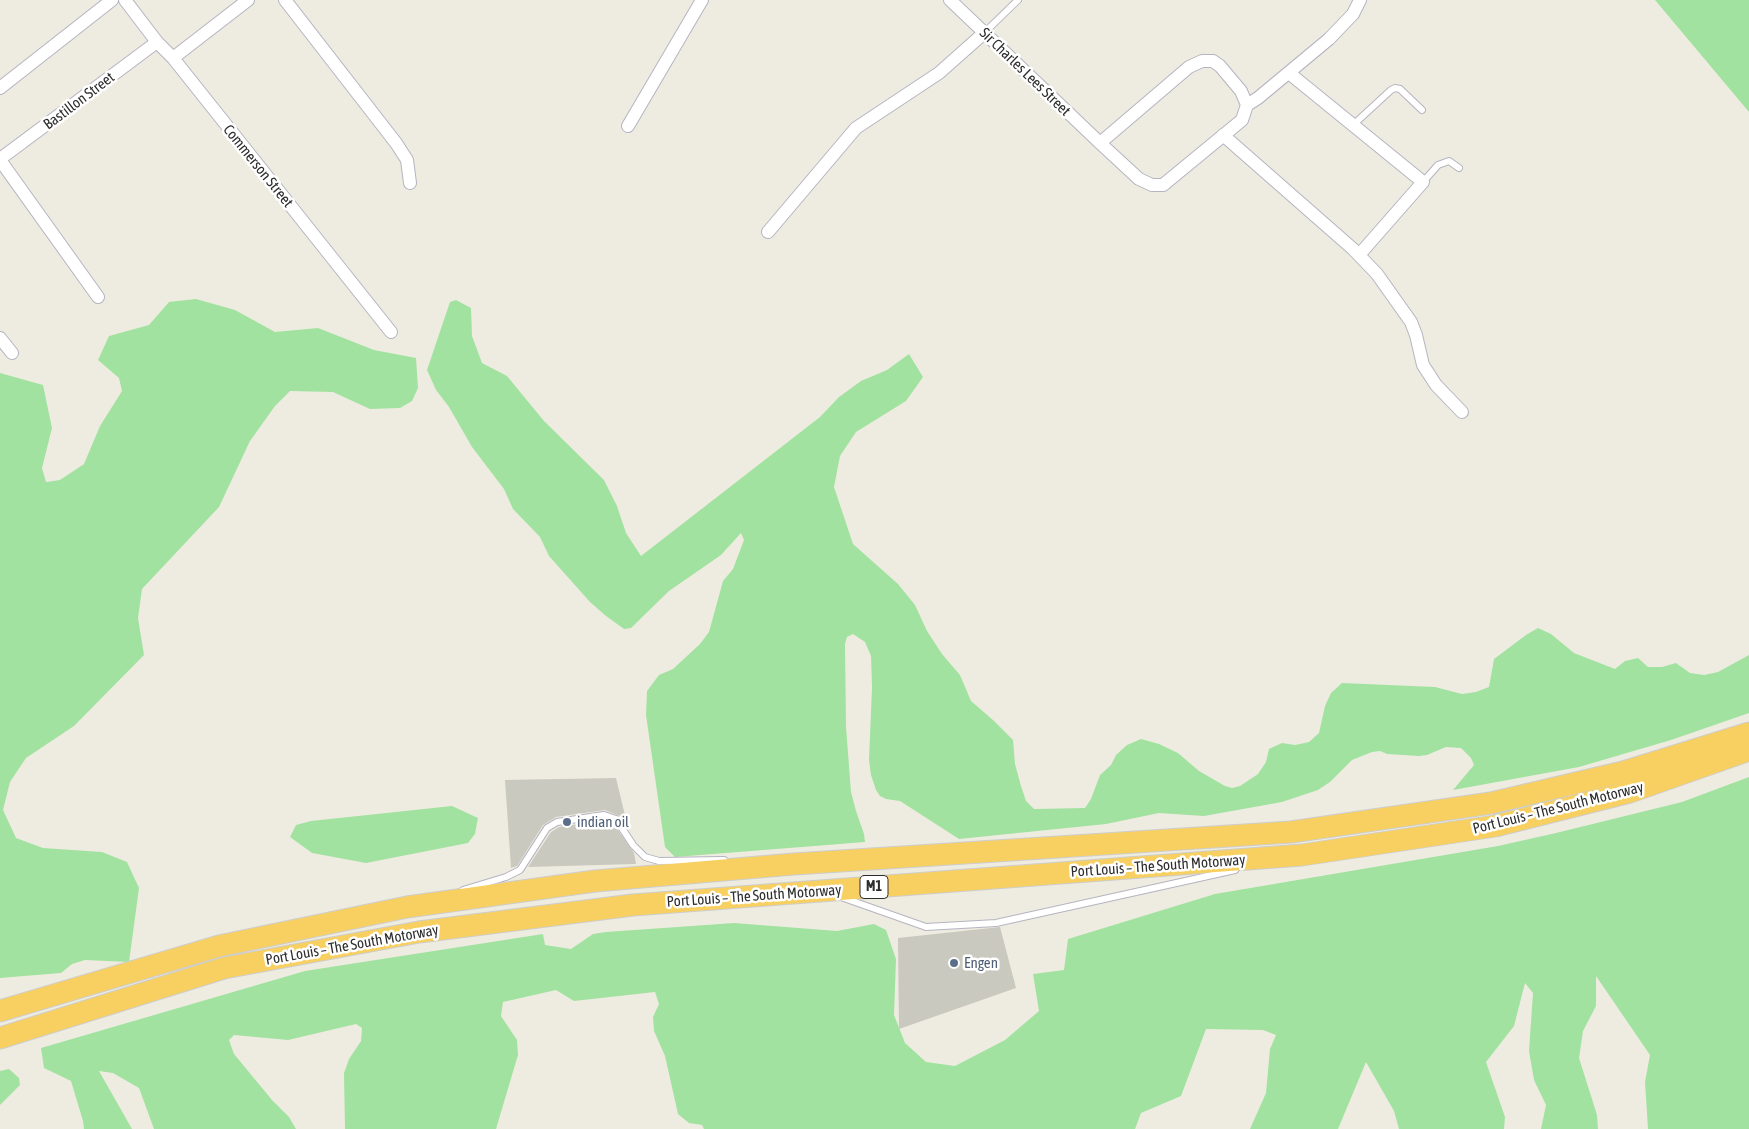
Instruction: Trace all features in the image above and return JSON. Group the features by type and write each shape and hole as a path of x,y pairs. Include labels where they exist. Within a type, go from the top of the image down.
{"highway":[{"name":"Port Louis – The South Motorway","path":"0,1011 219,946 407,907 595,880 794,864 1291,832 1491,804 1623,772 1749,733"},
{"name":"Port Louis – The South Motorway","path":"0,1038 224,968 418,932 633,905 1302,855 1495,826 1630,792 1749,750"}],"street":[{"path":"0,88 112,0"},
{"name":"Commerson Street","path":"125,0 391,332"},
{"path":"172,58 248,0"},
{"path":"285,0 396,143 407,160 410,184"},
{"path":"628,126 702,0"},
{"name":"Sir Charles Lees Street","path":"950,0 1139,179 1152,185 1163,185 1242,120 1247,105"},
{"path":"1100,143 1190,66 1202,61 1213,61 1220,66 1241,91 1247,105 1329,39 1353,14 1360,0"},
{"path":"768,232 856,128 939,73 984,32"},
{"name":"Bastillon Street","path":"0,160 157,42"},
{"path":"1289,73 1423,182 1358,255"},
{"path":"1224,135 1358,255 1376,274 1411,322 1423,364 1436,385 1462,412"},
{"path":"0,160 98,297"},
{"path":"0,338 12,353"}],"lane":[{"path":"984,32 1018,0"},
{"path":"1353,125 1395,88 1400,89 1422,110"},
{"path":"1423,182 1438,165 1449,161 1459,168"},
{"path":"407,907 506,877 520,870 547,828 557,822 604,815 616,819 633,845 645,856 659,861 728,860"},
{"path":"824,891 926,927 996,923 1302,855"},
{"path":"737,861 794,864"}],"green space":[{"path":"1655,0 1749,0 1749,112"},
{"path":"196,299 235,310 275,332 318,328 374,350 416,358 418,388 412,401 400,408 370,409 333,392 290,391 275,406 250,441 219,507 142,589 138,618 144,655 74,726 26,758 10,782 3,810 16,838 43,848 102,852 127,862 139,888 129,962 85,960 72,964 61,973 0,978 0,373 43,385 52,428 42,468 46,482 60,480 84,464 100,426 122,391 119,378 98,360 109,336 149,325 169,302"},
{"path":"456,300 471,308 472,336 482,363 507,376 544,421 604,480 617,506 626,533 641,556 820,417 839,397 861,381 887,370 909,354 923,377 906,401 856,432 840,456 834,487 853,544 898,584 915,605 927,631 942,654 960,675 971,701 1013,740 1015,764 1021,786 1026,801 1034,809 1085,808 1091,799 1100,775 1111,765 1116,755 1127,745 1141,739 1159,744 1178,753 1199,771 1225,786 1232,788 1240,786 1258,774 1266,762 1269,749 1282,743 1295,745 1309,742 1319,733 1325,706 1331,693 1342,683 1435,687 1462,694 1476,692 1489,687 1494,659 1538,628 1551,634 1574,653 1615,669 1625,661 1638,658 1648,667 1662,667 1676,663 1690,673 1704,675 1718,672 1749,655 1749,713 1671,740 1579,767 1453,790 1474,765 1471,758 1461,748 1446,747 1427,755 1419,756 1387,754 1380,751 1352,760 1330,782 1318,790 1282,802 1204,816 1159,813 1106,824 959,839 900,801 880,796 876,790 869,760 872,687 871,656 865,642 853,634 847,637 845,644 846,727 851,792 865,842 675,857 665,847 646,715 647,691 659,675 673,669 700,644 709,632 723,581 733,569 744,540 741,533 721,555 669,591 631,628 624,629 606,616 590,602 549,556 540,537 513,509 504,489 472,447 449,407 436,390 427,370 450,302"},
{"path":"1749,777 1749,1129 1648,1129 1645,1082 1650,1055 1596,976 1596,1006 1583,1031 1579,1058 1597,1115 1598,1129 1541,1129 1546,1105 1534,1080 1529,1051 1533,993 1525,983 1514,1026 1486,1062 1505,1117 1504,1129 1399,1129 1394,1111 1366,1062 1338,1129 1250,1129 1266,1093 1270,1049 1276,1035 1263,1030 1206,1029 1181,1096 1141,1113 1135,1129 704,1129 702,1125 689,1123 678,1114 665,1056 654,1031 653,1017 659,1004 655,992 574,1001 556,990 503,1002 501,1016 517,1040 518,1055 496,1129 345,1129 344,1073 349,1059 361,1041 362,1028 356,1024 288,1040 234,1035 229,1040 234,1054 272,1100 289,1117 296,1129 154,1129 139,1088 113,1073 99,1071 132,1129 84,1129 71,1081 44,1068 41,1048 305,971 543,934 545,945 571,949 593,934 734,923 837,931 874,924 886,930 896,959 894,1015 905,1043 926,1062 955,1066 1005,1040 1039,1011 1033,974 1064,970 1068,939 1215,894 1498,846 1556,833 1682,802"},
{"path":"452,806 478,818 475,834 468,843 366,863 312,853 290,837 296,825 311,821"},
{"path":"9,1069 19,1078 20,1085 0,1105 0,1071"}],"building":[{"path":"616,778 628,828 620,816 605,810 556,817 543,825 517,866 511,868 505,780"},
{"path":"604,820 613,823 634,853 636,864 528,867 551,832 559,827"},
{"name":"Engen","path":"1000,927 1016,988 899,1029 898,938"}],"place":[{"name":"indian oil","path":"567,822"},
{"name":"Engen","path":"954,963"}]}
